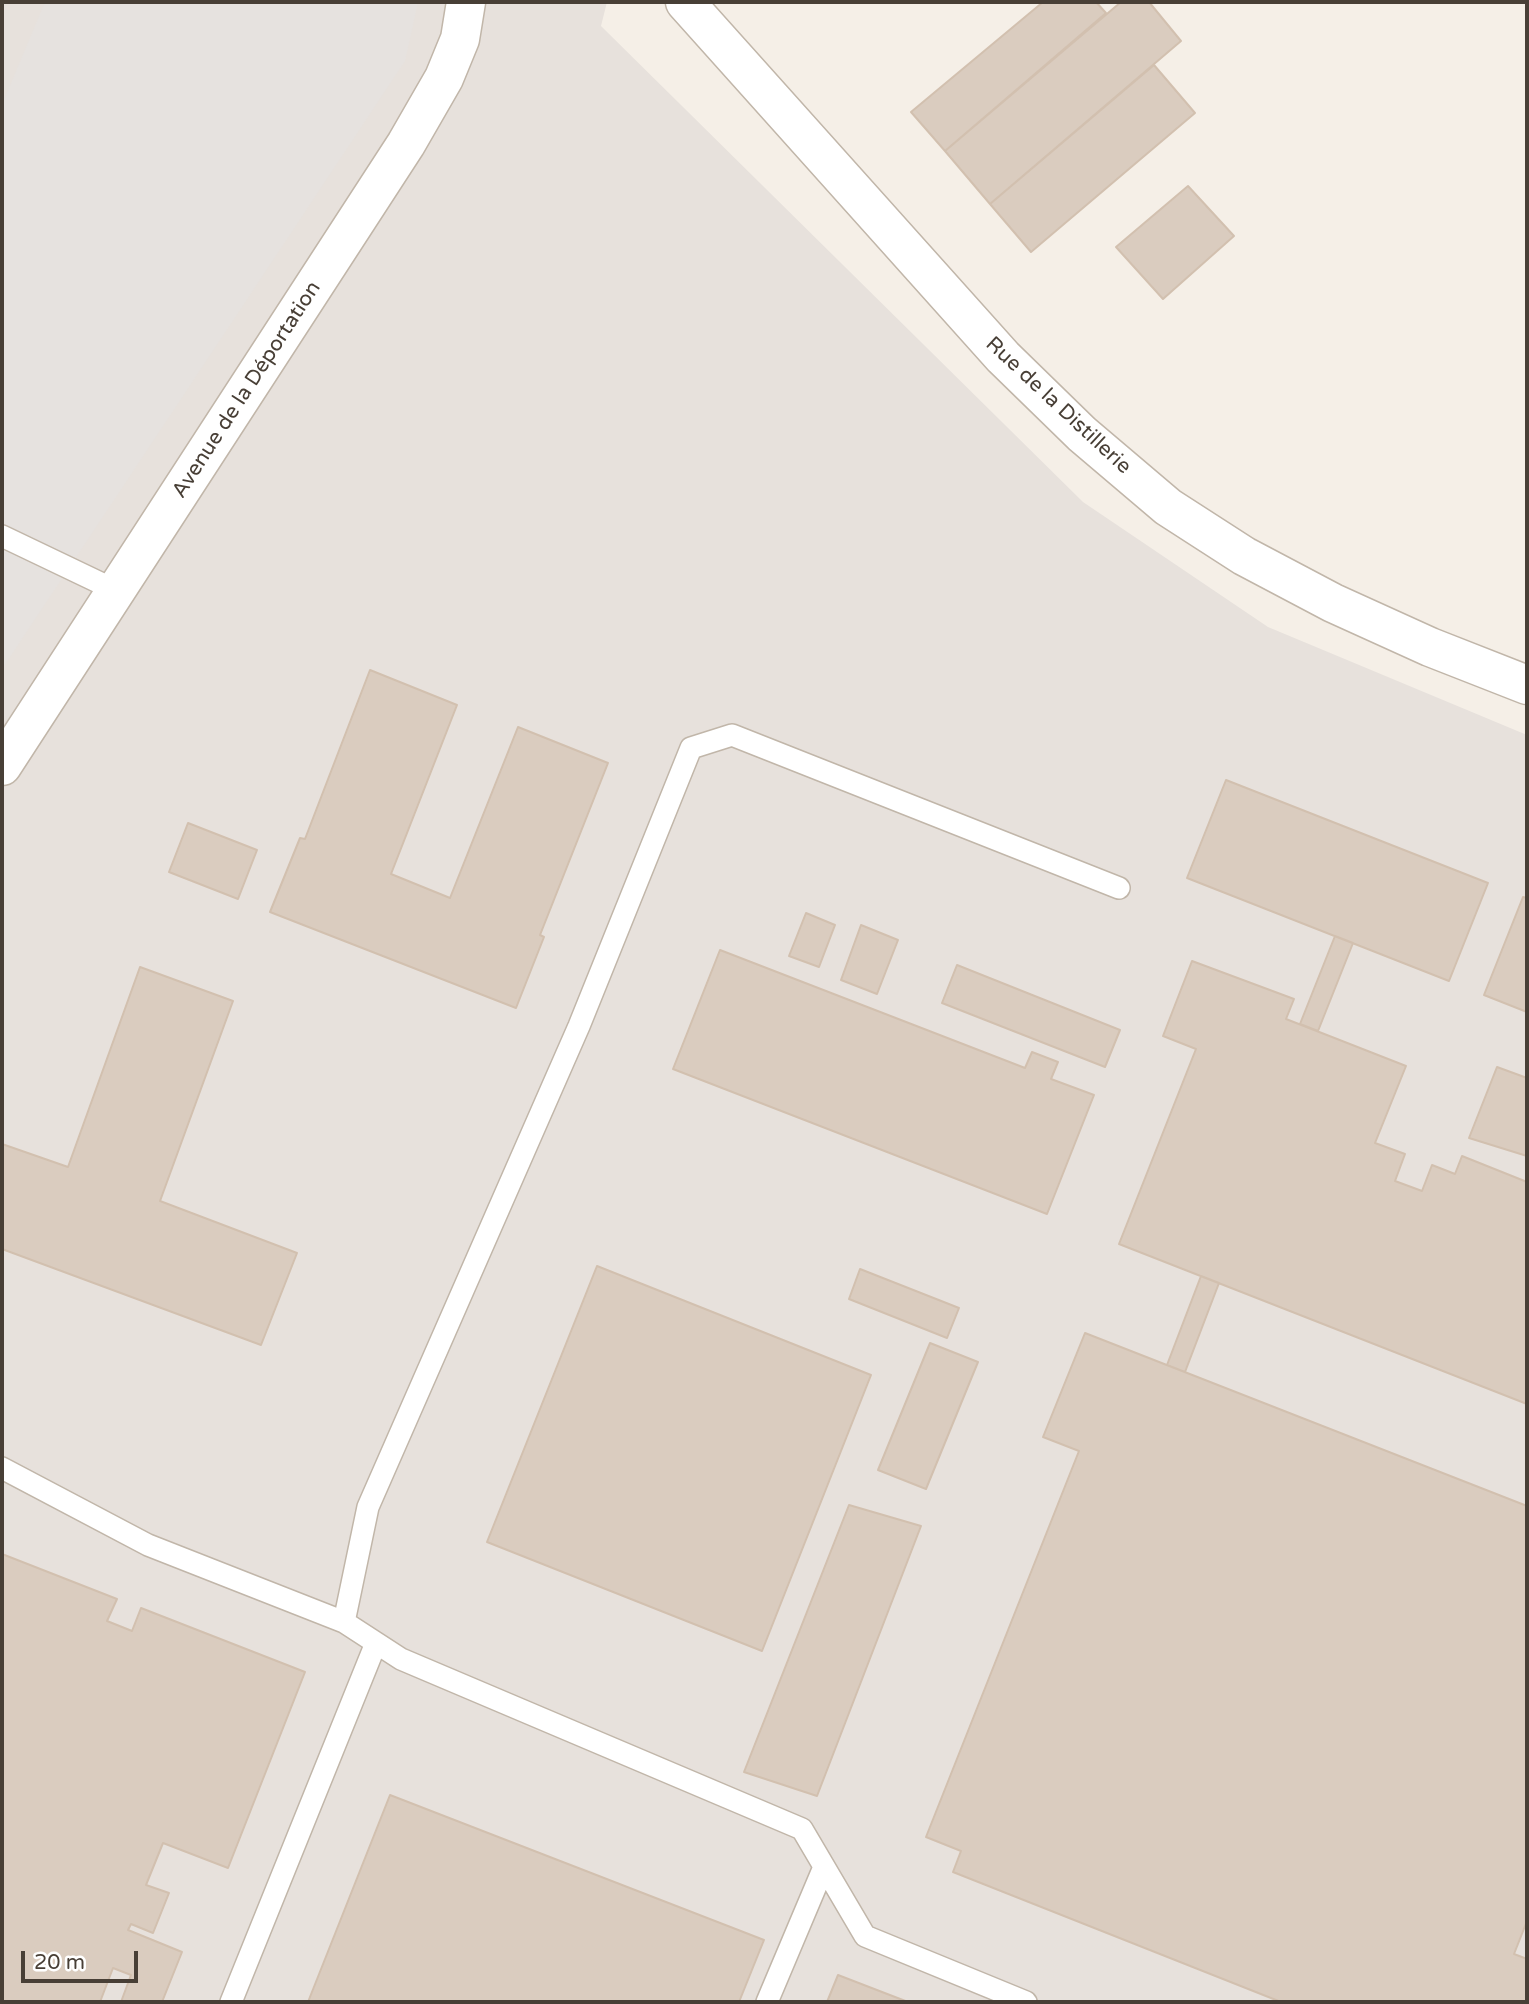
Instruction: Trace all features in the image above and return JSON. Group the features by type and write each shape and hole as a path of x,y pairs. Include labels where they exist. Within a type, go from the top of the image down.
{"street":[{"name":"Avenue de la Déportation","path":"2,766 406,144 444,78 460,39 466,2"},
{"name":"Rue de la Distillerie","path":"685,2 1003,358 1082,434 1168,507 1244,556 1333,603 1430,647 1527,685"}],"lane":[{"path":"2,536 117,591"},
{"path":"344,1622 368,1507 579,1026 691,748 732,735 1119,888"},
{"path":"2,1468 148,1545 344,1622 401,1659 802,1829 865,1936 1026,2002"},
{"path":"231,2002 376,1643"},
{"path":"767,2002 824,1867"}],"shaded area":[{"path":"2,2 607,2 601,26 1083,502 1268,627 1527,735 1527,2002 2,2002"},
{"path":"45,2 418,2 405,61 2,669 2,105"}],"building":[{"path":"1043,2 1096,2 1106,13 945,151 911,112"},
{"path":"1121,2 1149,2 1181,41 990,204 945,151"},
{"path":"1154,65 1195,113 1031,252 990,204"},
{"path":"1188,186 1234,236 1163,299 1116,247"},
{"path":"370,670 457,705 391,874 450,898 518,727 608,763 540,935 544,937 516,1008 270,912 300,838 305,839"},
{"path":"1226,780 1488,883 1449,981 1187,878"},
{"path":"188,823 257,850 238,899 169,872"},
{"path":"1523,897 1527,898 1527,1012 1484,995"},
{"path":"806,913 835,925 819,967 789,956"},
{"path":"861,925 898,940 877,994 841,980"},
{"path":"1335,936 1353,943 1318,1031 1300,1024"},
{"path":"720,950 1025,1068 1032,1052 1058,1062 1051,1079 1094,1095 1047,1214 673,1069"},
{"path":"1192,961 1294,999 1286,1019 1406,1066 1375,1143 1405,1154 1395,1181 1422,1191 1432,1165 1455,1174 1462,1156 1527,1182 1527,1404 1119,1244 1196,1049 1163,1036"},
{"path":"957,965 1120,1030 1105,1067 942,1003"},
{"path":"140,967 233,1001 160,1201 297,1253 261,1345 2,1249 2,1144 68,1167"},
{"path":"1497,1067 1527,1078 1527,1156 1469,1138"},
{"path":"597,1266 871,1375 762,1651 487,1542"},
{"path":"860,1269 959,1308 947,1338 849,1299"},
{"path":"1201,1276 1219,1283 1185,1372 1167,1365"},
{"path":"1085,1333 1527,1506 1527,1921 1514,1954 1527,1959 1527,2002 1281,2002 953,1872 961,1851 926,1837 1079,1451 1043,1437"},
{"path":"930,1343 978,1362 926,1489 878,1470"},
{"path":"849,1505 921,1526 817,1796 744,1772"},
{"path":"2,1554 117,1599 107,1621 132,1631 141,1608 305,1672 228,1868 163,1843 146,1885 169,1893 153,1933 131,1924 128,1930 182,1952 162,2002 121,2002 131,1975 113,1968 100,2002 2,2002"},
{"path":"390,1795 764,1940 739,2002 308,2002"},
{"path":"838,1975 908,2002 827,2002"}]}
